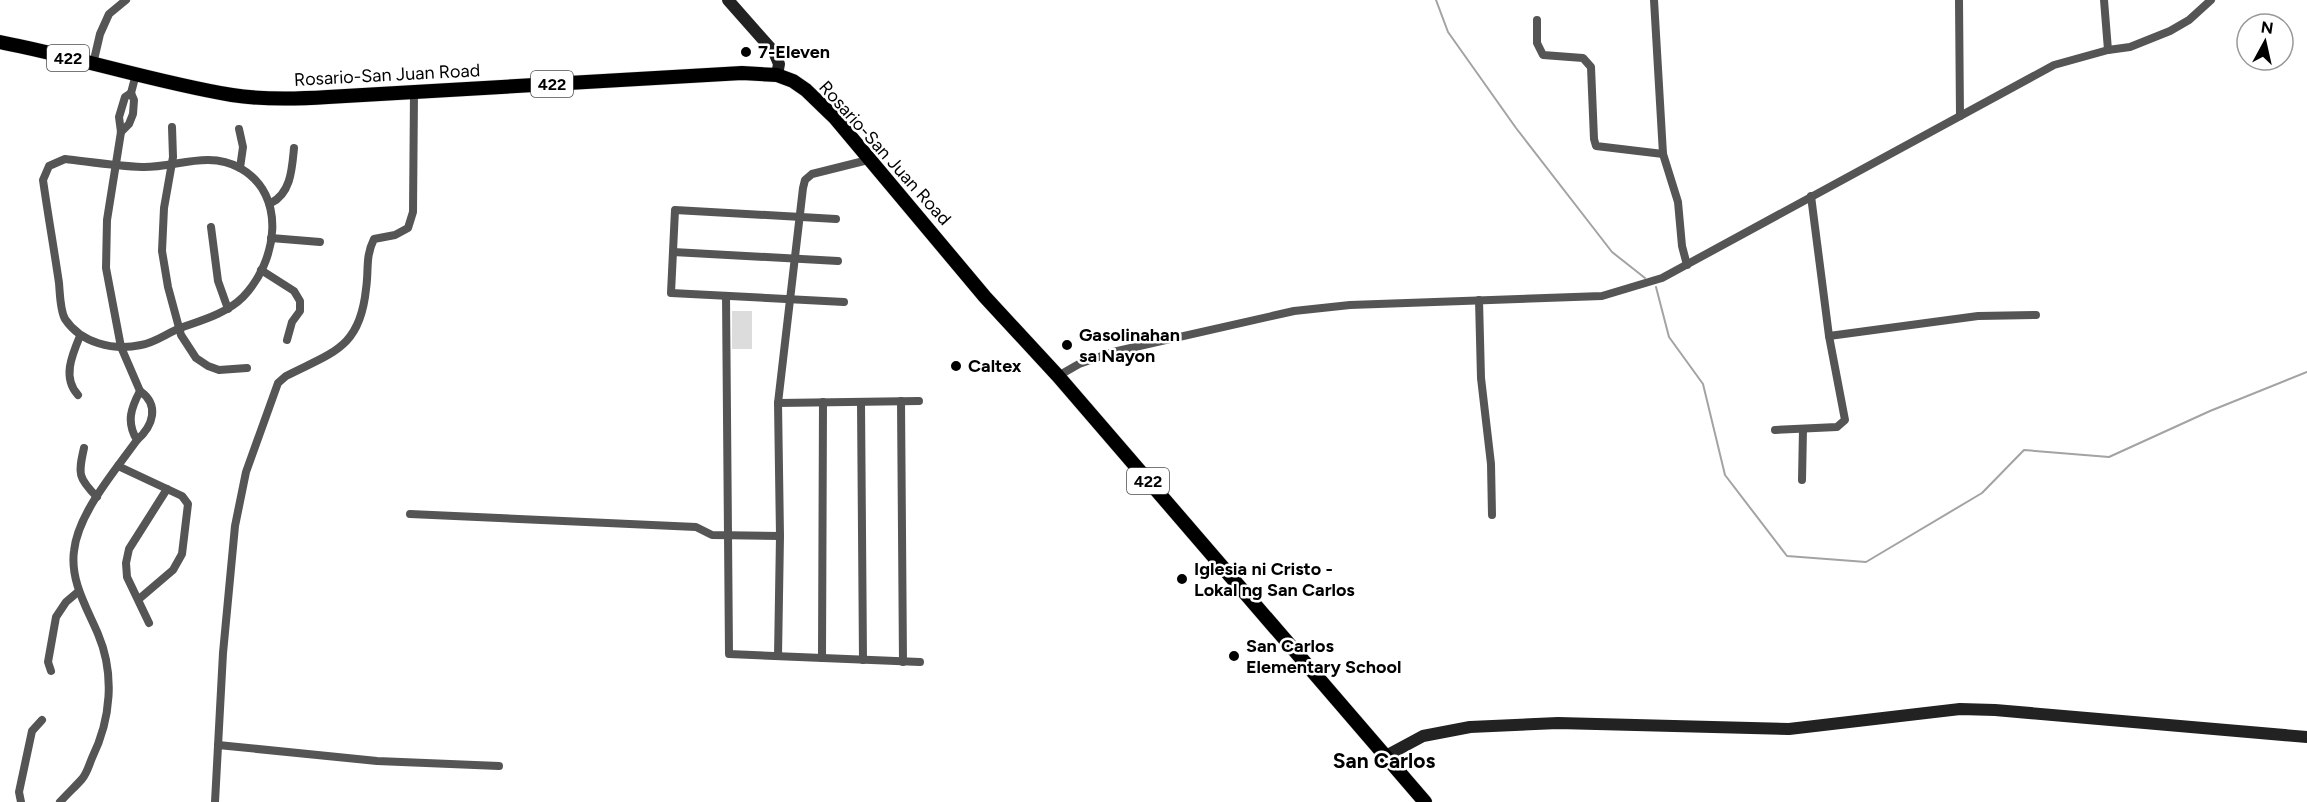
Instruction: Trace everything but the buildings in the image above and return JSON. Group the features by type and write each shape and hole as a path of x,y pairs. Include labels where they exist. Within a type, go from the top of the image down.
{"main road":[{"name":"Rosario-San Juan Road","path":"0,42 233,95 261,98 299,99 414,93 707,74 760,73 777,75 793,81 836,118 872,159 986,297 1058,376 1272,622 1384,757 1425,802"}],"street":[{"path":"93,64 100,34 109,14 126,0"},
{"path":"728,0 774,52 779,64 777,75"},
{"path":"1654,0 1663,154 1678,202 1682,246 1687,265"},
{"path":"1959,0 1960,116"},
{"path":"2104,0 2108,50"},
{"path":"1058,376 1079,364 1113,352 1294,311 1350,305 1602,296 1662,278 2054,65 2108,50 2130,47 2170,31 2189,20 2211,0"},
{"path":"1537,20 1537,43 1543,55 1583,58 1591,66 1596,146 1663,154"},
{"path":"121,132 129,124 133,114 134,100 131,93 136,74"},
{"path":"60,802 84,777 100,743 109,703 108,671 99,637 76,582 74,552 80,528 97,497 136,440 144,434 151,422 153,409 148,396 140,391 121,347 106,268 107,220 121,132 120,111 125,97 131,93"},
{"path":"214,802 223,653 235,526 246,472 278,383 286,376 345,345 359,323 366,290 368,252 374,239 395,235 408,228 413,212 414,93"},
{"path":"172,127 173,153 164,208 162,251 168,287 179,328 187,347 196,358 208,366 219,370 247,368"},
{"path":"239,129 243,147 240,168"},
{"path":"271,203 284,192 291,174 294,148"},
{"path":"65,159 144,167 171,164 202,159 221,162 240,168 263,188 271,203 273,218 266,261 254,284 243,298 228,309 142,345 121,347 89,341 81,336 63,316 43,180 46,163 65,159"},
{"path":"778,656 780,536 778,403 805,180 812,174 872,159"},
{"path":"1775,430 1837,428 1845,420 1829,336 1811,196"},
{"path":"836,219 675,210 671,293 844,302"},
{"path":"211,227 218,281 228,309"},
{"path":"271,238 320,242"},
{"path":"673,252 838,261"},
{"path":"261,270 294,291 300,301 300,311 292,322 287,340"},
{"path":"726,296 729,654 920,662"},
{"path":"1479,300 1481,378 1491,464 1492,515"},
{"path":"1829,336 1977,316 2036,315"},
{"path":"78,395 73,390 69,377 70,360 81,336"},
{"path":"136,440 130,420 132,408 140,391"},
{"path":"901,401 903,662"},
{"path":"778,403 919,401"},
{"path":"822,658 823,402"},
{"path":"861,402 864,660"},
{"path":"1802,480 1803,429"},
{"path":"84,448 79,471 83,483 97,497"},
{"path":"118,466 182,496 188,504 182,554 173,570 139,599"},
{"path":"149,623 127,577 126,563 129,549 167,489"},
{"path":"410,514 696,526 712,535 780,536"},
{"path":"51,671 48,662 56,617 66,602 79,591"},
{"path":"1384,757 1423,736 1470,727 1558,723 1789,729 1960,709 2307,737"},
{"path":"21,802 19,792 32,731 42,720"},
{"path":"218,746 378,761 499,766"}],"shaded area":[{"path":"732,311 752,311 752,349 732,349"}],"waterway":[{"path":"1436,0 1448,32 1516,128 1612,252 1645,278"},
{"path":"1656,287 1669,337 1703,384 1725,475 1787,556 1866,562 1982,493 2024,450 2109,457 2210,411 2307,372"}],"place":[{"name":"7-Eleven","path":"746,52"},
{"name":"Gasolinahan sa Nayon","path":"1067,345"},
{"name":"Caltex","path":"956,366"},
{"name":"Iglesia ni Cristo - Lokal ng San Carlos","path":"1182,579"},
{"name":"San Carlos Elementary School","path":"1234,656"}],"district":[{"name":"San Carlos","path":"1384,761"}]}
